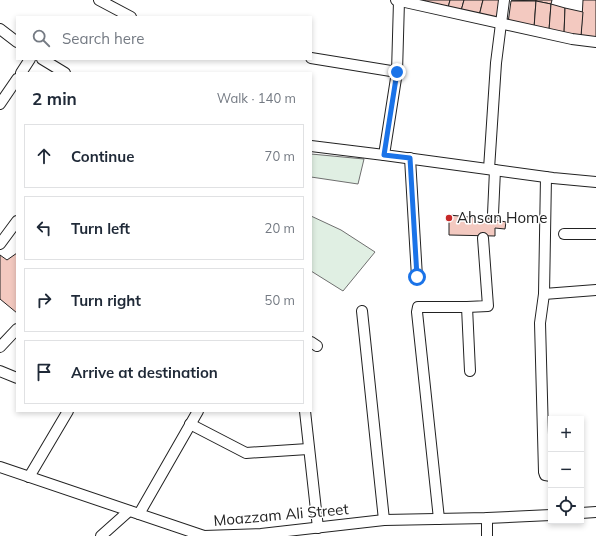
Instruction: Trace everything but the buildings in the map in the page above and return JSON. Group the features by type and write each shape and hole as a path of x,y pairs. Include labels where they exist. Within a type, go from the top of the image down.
{"street":[{"path":"99,0 129,16"},
{"path":"384,155 397,72 397,0 423,3 501,23 572,39 596,42"},
{"path":"493,214 490,134 504,0"},
{"path":"0,29 16,41"},
{"path":"312,58 397,72"},
{"path":"22,72 29,60"},
{"path":"44,60 63,72"},
{"path":"0,104 16,80"},
{"path":"312,146 546,177 596,182"},
{"path":"410,158 417,277"},
{"path":"546,177 544,294 540,323 544,475 548,476"},
{"path":"0,244 16,222"},
{"path":"564,234 596,234"},
{"path":"439,519 417,312 418,307 488,306 483,238"},
{"path":"544,294 596,290"},
{"path":"467,307 470,371"},
{"path":"362,311 384,520"},
{"path":"0,347 16,330"},
{"path":"0,371 16,378"},
{"path":"29,477 67,412"},
{"path":"101,536 134,512 197,412"},
{"path":"305,412 318,528"},
{"path":"190,424 246,453 308,449"},
{"name":"Moazzam Ali Street","path":"0,467 134,512 184,533 204,536 261,535 384,520 548,515"},
{"path":"584,513 596,512"},
{"path":"487,518 487,536"}],"green space":[{"path":"312,154 364,159 358,184 312,177"},
{"path":"312,216 341,230 375,252 343,291 312,272"}],"place":[{"name":"Ahsan Home","path":"449,218"}],"route":[{"path":"397,72 384,155 410,158 417,277"}]}
